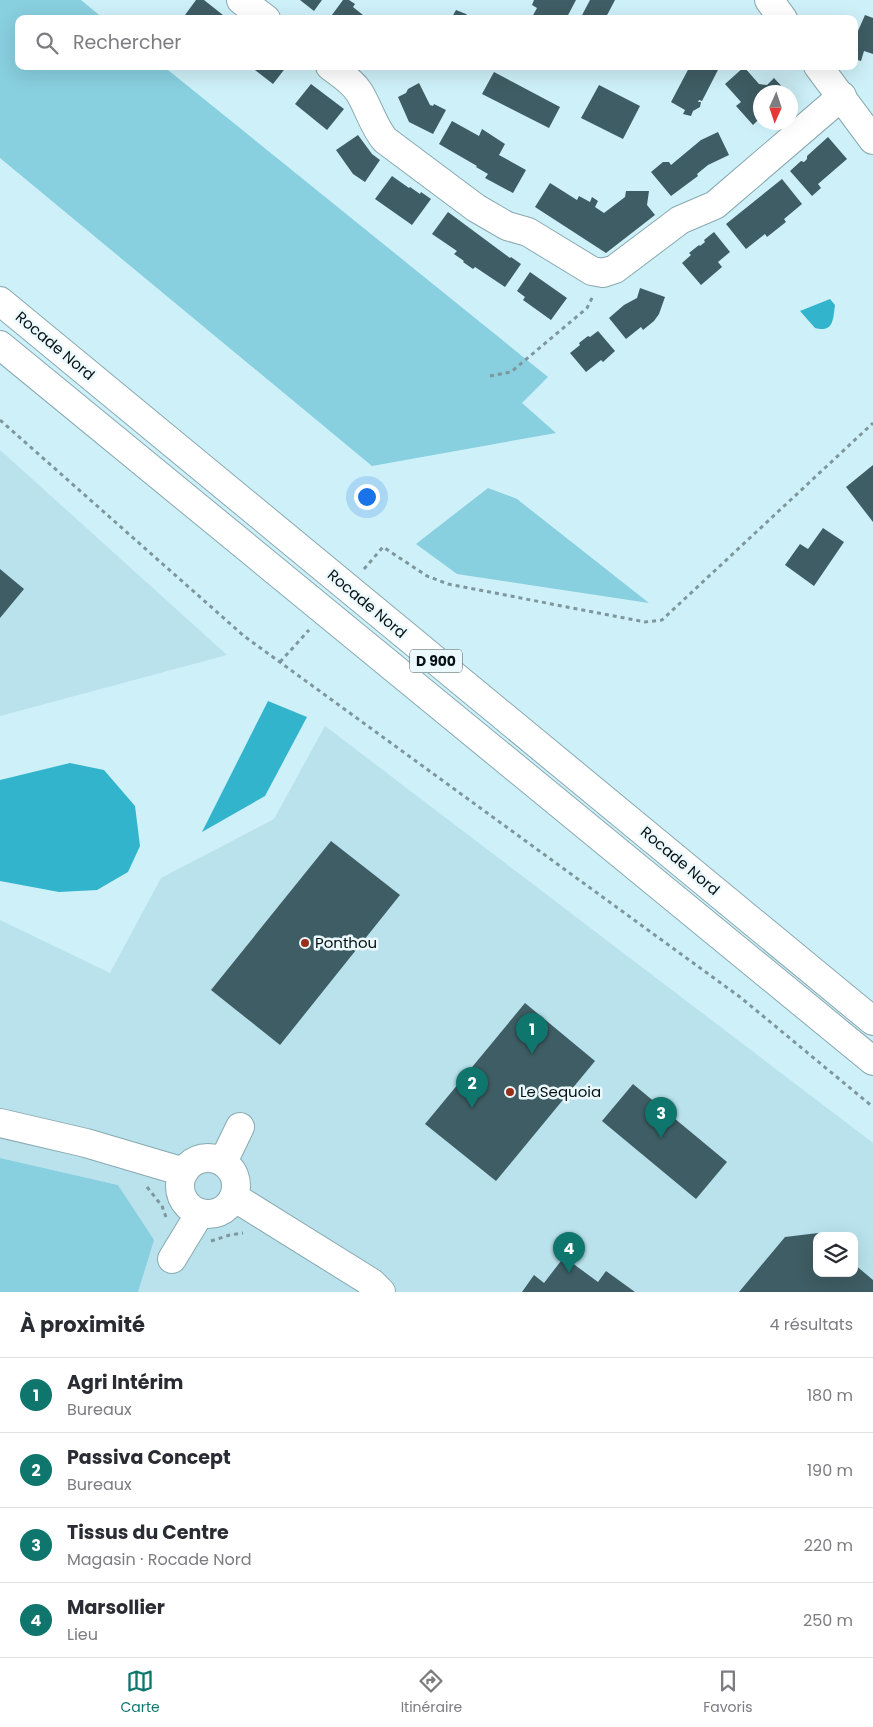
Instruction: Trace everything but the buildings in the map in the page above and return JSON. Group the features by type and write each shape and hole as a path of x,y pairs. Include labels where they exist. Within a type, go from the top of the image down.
{"main road":[{"path":"241,0 261,15"},
{"path":"769,0 780,15"},
{"path":"335,70 359,92 378,131 385,140 476,208 507,226 528,232 592,271 603,273 614,269 680,220 715,205 842,96"},
{"path":"821,70 873,140"},
{"name":"Rocade Nord","path":"0,301 873,1021"},
{"name":"D 900","path":"0,345 873,1061"},
{"path":"0,1123 86,1143 184,1172"},
{"path":"223,1162 240,1127"},
{"path":"206,1158 223,1162 234,1174 236,1190 234,1197 224,1210 216,1213 200,1213 192,1210 182,1196 181,1180 184,1172 198,1160 206,1158"},
{"path":"234,1197 372,1283 381,1292"},
{"path":"172,1259 200,1213"}],"path":[{"path":"490,376 511,372 587,308 603,273"},
{"path":"0,420 244,636 740,997 873,1107"},
{"path":"364,569 383,547 427,576 448,584 645,622 662,620 873,423"},
{"path":"280,662 312,628"}],"shaded area":[{"path":"0,0 81,0 99,15 15,15 15,70 168,70 548,377 522,403 556,433 372,466 0,158"},
{"path":"830,299 835,305 831,324 826,328 815,328 800,311"},
{"path":"0,450 227,655 0,716"},
{"path":"488,488 517,499 649,603 457,574 416,544"},
{"path":"268,701 307,717 265,796 202,832"},
{"path":"325,726 873,1143 873,1292 138,1292 153,1240 118,1185 0,1158 0,920 110,973 161,878 274,819"},
{"path":"70,763 104,770 135,806 140,846 128,872 97,890 59,892 0,881 0,780"},
{"path":"0,1158 118,1185 154,1240 138,1292 0,1292"}],"place":[{"name":"Ponthou","path":"305,943"},
{"name":"Agri Intérim","path":"532,1054"},
{"name":"Le Sequoia","path":"510,1092"},
{"name":"Passiva Concept","path":"472,1108"},
{"name":"Tissus du Centre","path":"661,1138"},
{"name":"Marsollier","path":"569,1273"}]}
